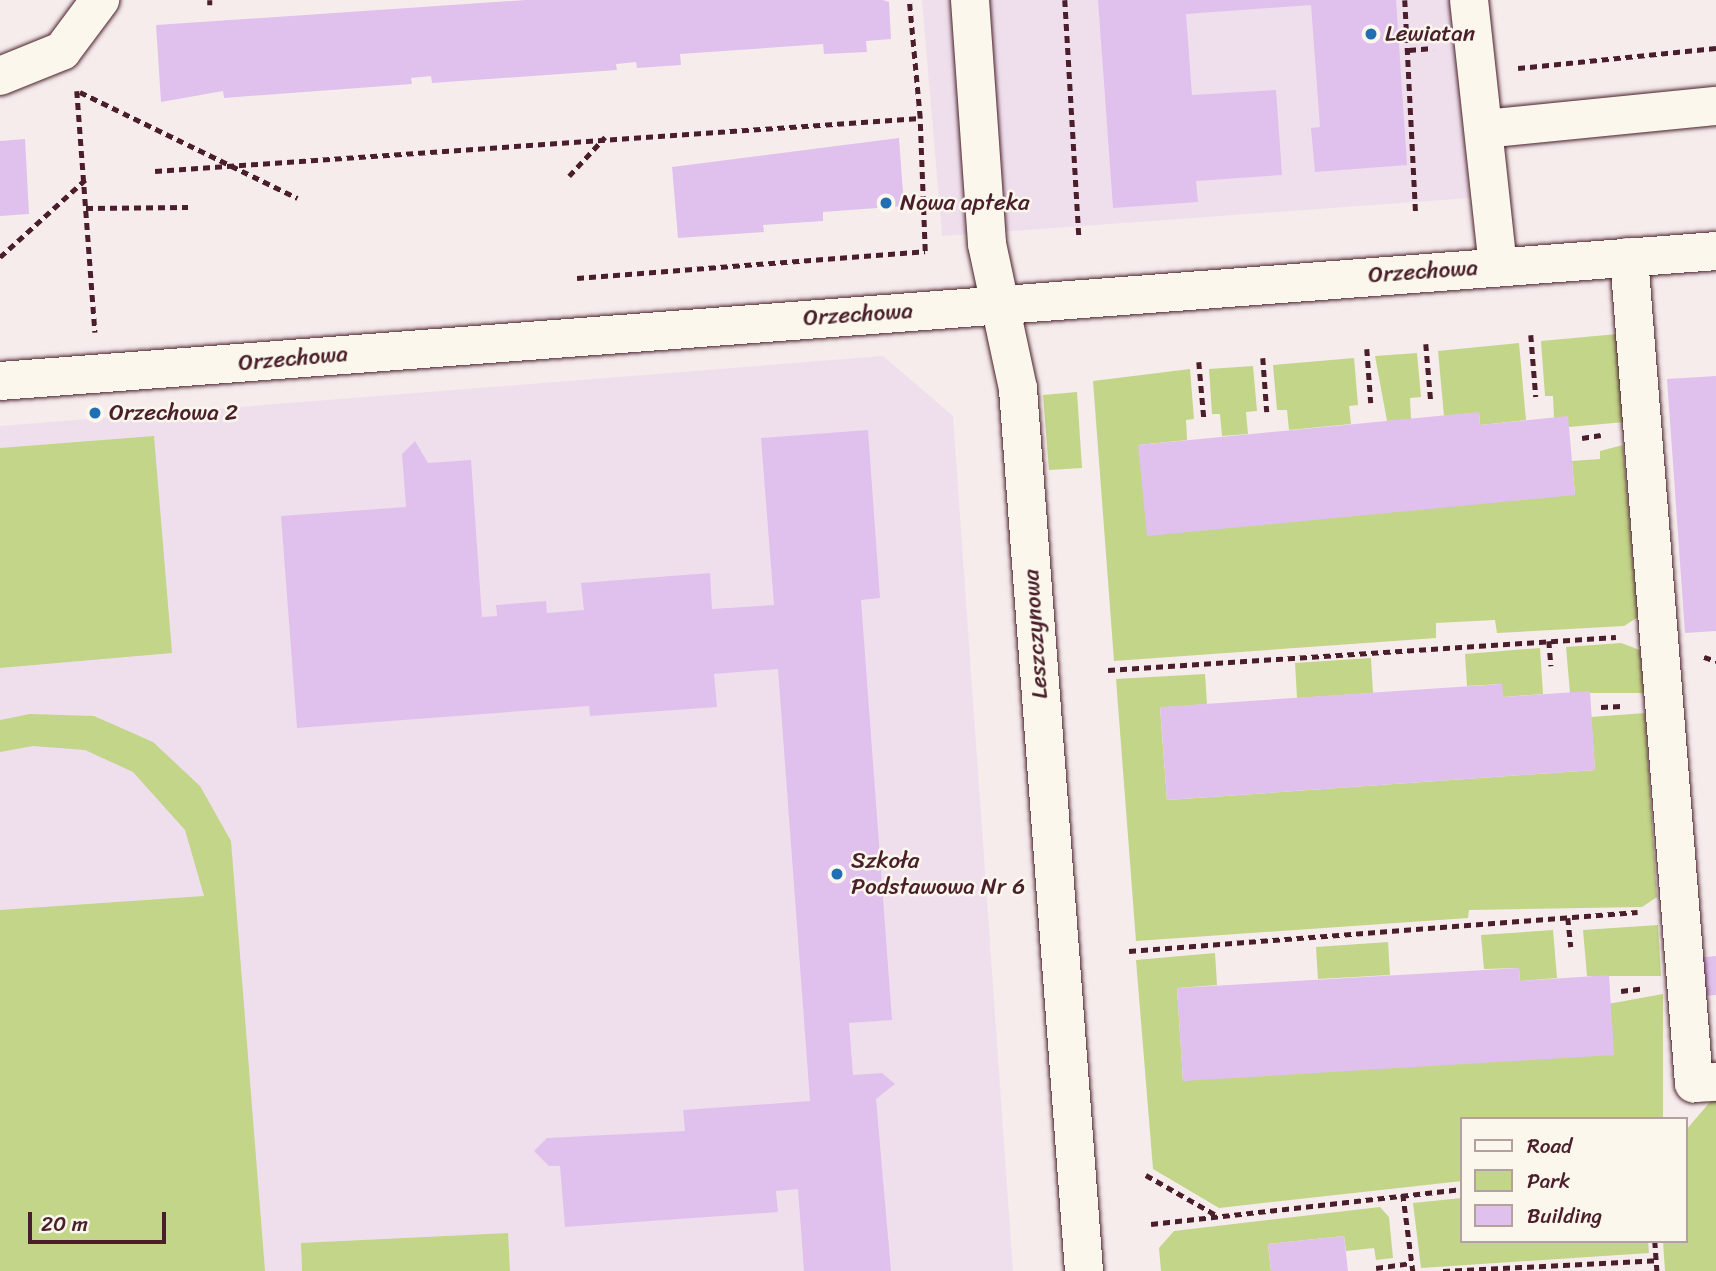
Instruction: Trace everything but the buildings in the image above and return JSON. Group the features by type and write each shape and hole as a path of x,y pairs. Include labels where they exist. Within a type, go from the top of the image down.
{"street":[{"path":"14,71 62,51 100,0"},
{"name":"Leszczynowa","path":"970,0 987,244 1018,389 1084,1271"},
{"path":"1469,0 1498,266"},
{"path":"1484,129 1716,106"},
{"name":"Orzechowa","path":"0,381 1000,303 1716,251"},
{"path":"1629,257 1677,909 1694,1083 1716,1082"}],"path":[{"path":"578,278 925,251 920,118 909,0"},
{"path":"1065,0 1079,236"},
{"path":"1405,0 1416,214"},
{"path":"1478,72 1716,48"},
{"path":"14,71 79,91 297,198"},
{"path":"79,91 95,341"},
{"path":"155,172 606,136 660,139 920,118"},
{"path":"569,176 606,136"},
{"path":"0,257 85,180"},
{"path":"86,208 188,207"},
{"path":"1531,335 1536,397"},
{"path":"1426,344 1432,402"},
{"path":"1367,349 1371,403"},
{"path":"1263,358 1267,412"},
{"path":"1199,362 1204,418"},
{"path":"1108,670 1656,635"},
{"path":"1549,641 1551,666"},
{"path":"1129,951 1677,909"},
{"path":"1568,918 1571,947"},
{"path":"1146,1175 1219,1216"},
{"path":"1151,1224 1460,1189"},
{"path":"1403,1194 1413,1271"},
{"path":"1655,1243 1657,1271"},
{"path":"1443,1271 1657,1260"},
{"path":"1376,1268 1412,1263"}],"shaded area":[{"path":"922,0 1451,0 1470,198 942,236"},
{"path":"883,356 953,416 1013,1271 0,1271 0,426"}],"green space":[{"path":"1617,334 1625,422 1569,427 1554,418 1553,396 1545,396 1541,341"},
{"path":"1519,343 1526,420 1480,425 1479,413 1444,416 1438,351"},
{"path":"1417,353 1421,397 1410,398 1411,419 1387,421 1375,356"},
{"path":"1354,358 1358,405 1349,406 1351,424 1289,430 1287,410 1277,410 1273,365"},
{"path":"1253,366 1257,411 1246,412 1248,434 1222,436 1220,414 1212,414 1209,369"},
{"path":"1190,369 1194,419 1186,420 1187,440 1138,445 1575,495 1572,461 1600,459 1600,451 1623,445 1638,617 1624,626 1497,633 1495,620 1436,623 1436,638 1114,661 1093,381"},
{"path":"1077,392 1082,468 1049,470 1043,395"},
{"path":"154,436 172,653 0,668 0,448"},
{"path":"1621,643 1640,650 1644,693 1570,693 1566,647"},
{"path":"1540,648 1543,694 1503,697 1501,684 1467,686 1465,654"},
{"path":"1371,658 1373,693 1297,698 1295,663"},
{"path":"1205,674 1207,704 1160,708 1167,800 1595,770 1591,717 1645,713 1657,897 1642,907 1469,910 1468,918 1136,941 1116,679"},
{"path":"30,714 94,716 153,742 200,786 231,841 265,1271 0,1271 0,910 204,896 185,830 133,772 85,750 33,746 0,752 0,720"},
{"path":"1658,925 1661,976 1587,976 1583,930"},
{"path":"1553,930 1557,978 1520,981 1519,968 1484,969 1481,935"},
{"path":"1388,942 1390,975 1318,979 1316,947"},
{"path":"1215,953 1217,985 1177,988 1183,1081 1663,994 1663,1117 1460,1117 1460,1181 1219,1208 1153,1169 1136,960"},
{"path":"1716,1095 1716,1271 1665,1271 1663,1243 1688,1243 1688,1128"},
{"path":"1460,1198 1460,1243 1648,1243 1649,1253 1421,1268 1413,1203"},
{"path":"1380,1207 1389,1217 1393,1258 1376,1260 1374,1248 1346,1251 1344,1236 1268,1244 1271,1271 1161,1271 1159,1248 1174,1231"},
{"path":"508,1233 510,1271 302,1271 301,1243"}],"place":[{"name":"Lewiatan","path":"1371,34"},
{"name":"Nowa apteka","path":"886,203"},
{"name":"Orzechowa 2","path":"95,413"},
{"name":"Szkoła Podstawowa Nr 6","path":"837,874"}]}
